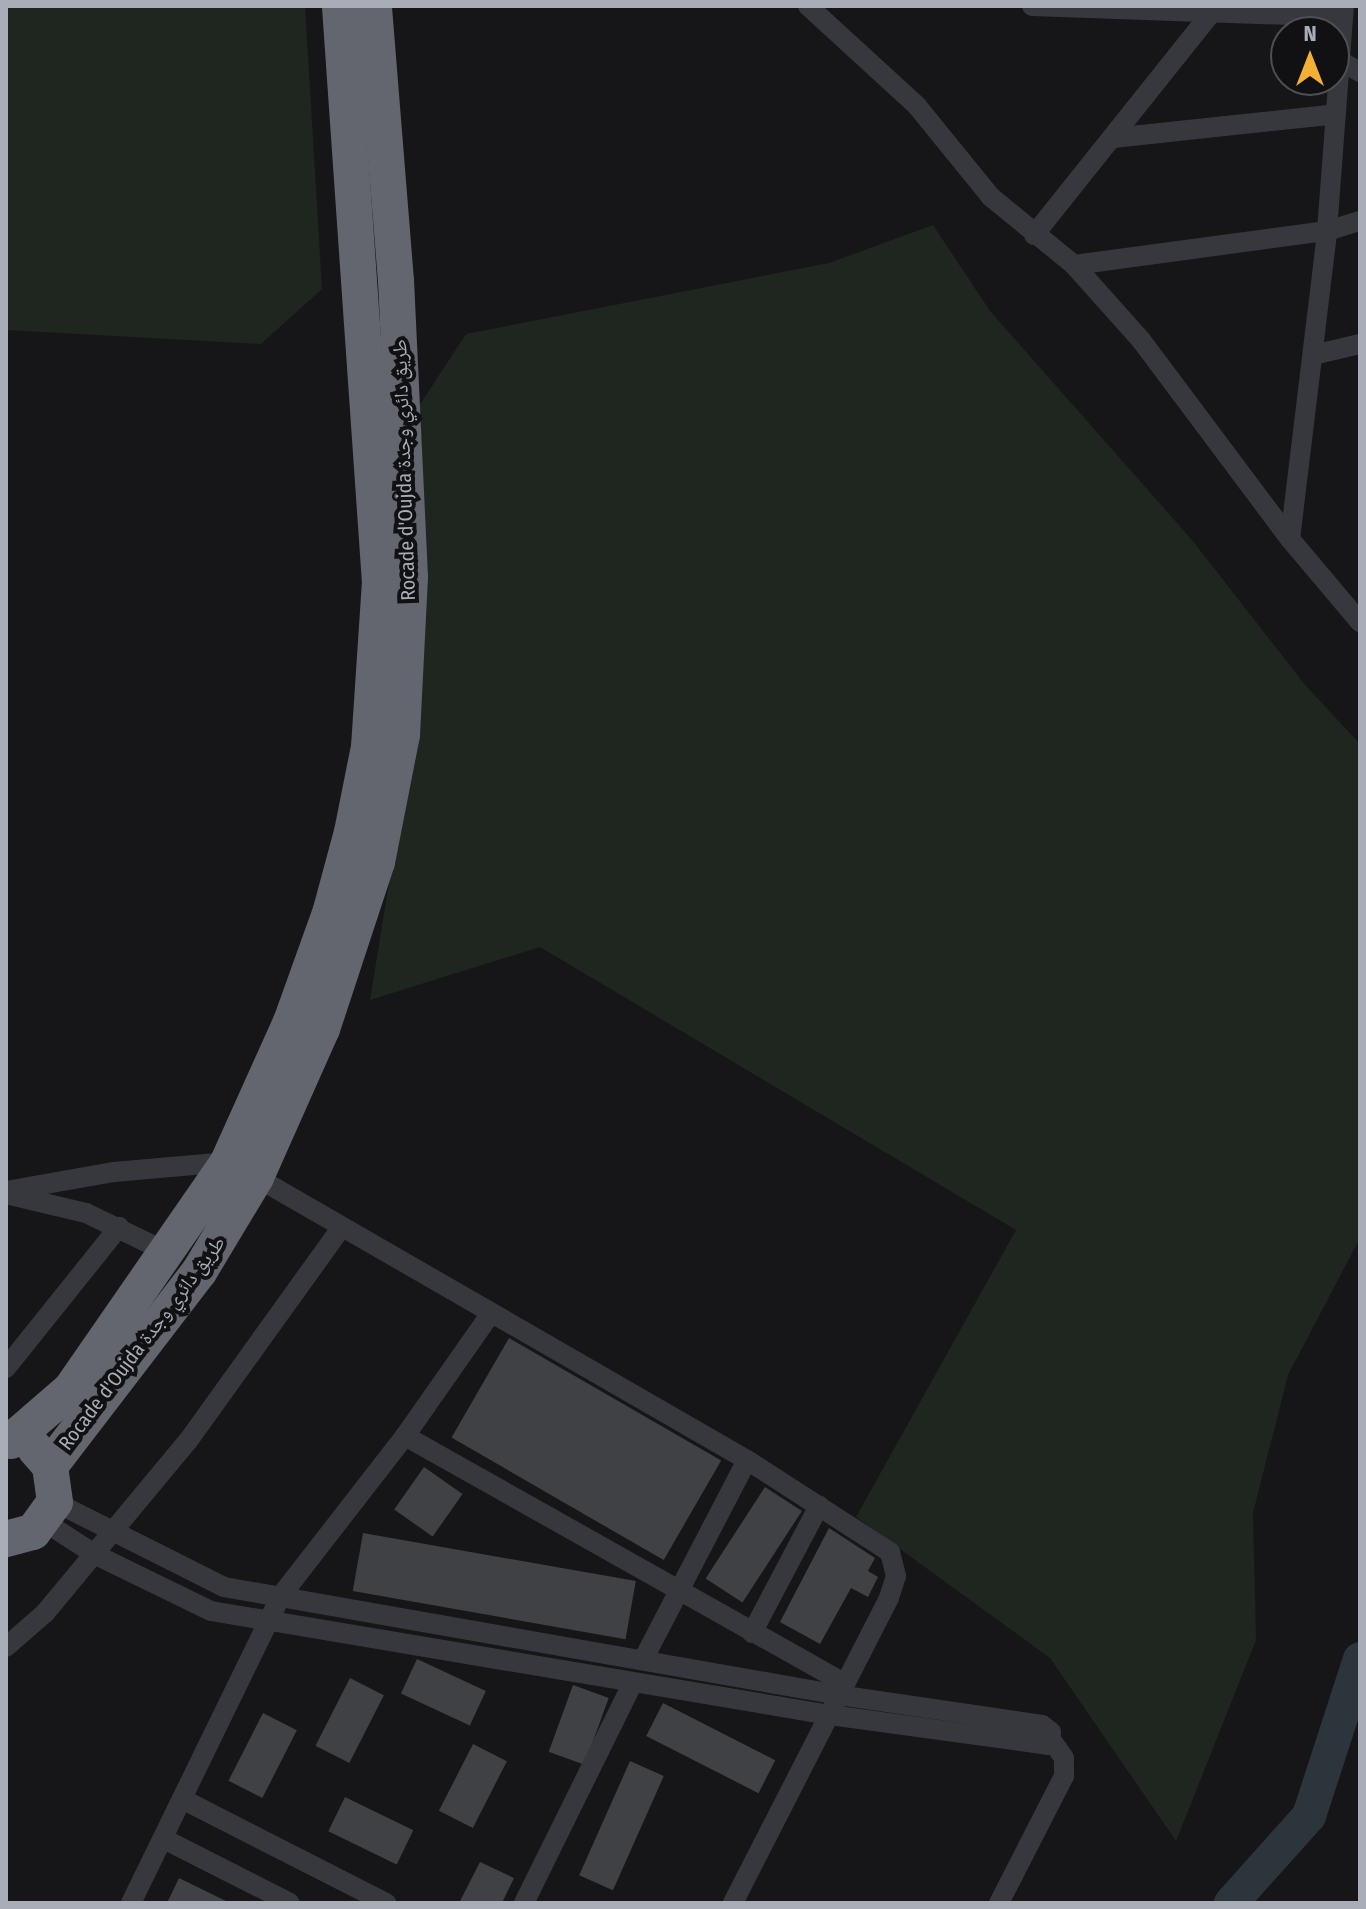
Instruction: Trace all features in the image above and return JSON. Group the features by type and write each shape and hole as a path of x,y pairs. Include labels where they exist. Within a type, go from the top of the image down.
{"highway":[{"name":"Rocade d'Oujda طريق دائري وجدة","path":"8,1441 71,1389 169,1253 242,1170 331,910 352,832 373,703 380,583 374,460 340,6"},
{"name":"Rocade d'Oujda طريق دائري وجدة","path":"50,1466 181,1297 355,940 377,862 402,735 409,663 410,503 374,6"},
{"path":"6,1539 33,1532 50,1512 50,1466 34,1448 8,1441"}],"street":[{"path":"808,6 917,106 991,197 1074,265 1141,340 1290,539 1360,622"},
{"path":"1032,6 1212,12 1343,11 1351,67 1336,114 1327,231 1290,539"},
{"path":"1034,235 1212,12"},
{"path":"1113,138 1336,114"},
{"path":"1074,265 1327,231 1360,221"},
{"path":"1313,355 1360,344"},
{"path":"6,1193 114,1172 242,1170 747,1460 890,1552 895,1567 894,1586 733,1903"},
{"path":"6,1193 47,1202 119,1227 169,1253"},
{"path":"6,1368 119,1227"},
{"path":"6,1647 45,1613 188,1441 341,1228"},
{"path":"131,1903 184,1800 280,1597 405,1436 491,1313"},
{"path":"405,1436 752,1633 842,1689"},
{"path":"644,1658 747,1460"},
{"path":"752,1633 819,1506"},
{"path":"50,1512 110,1534 205,1581 280,1597 1042,1725 1050,1730 1048,1747 830,1715 266,1621 199,1606 94,1554 50,1512"},
{"path":"524,1903 633,1682"},
{"path":"999,1903 1064,1776 1064,1758 1050,1738"},
{"path":"184,1800 386,1903"},
{"path":"164,1839 290,1903"}],"shaded area":[{"path":"6,6 305,6 322,289 261,344 6,330"},
{"path":"933,225 990,311 1192,540 1306,686 1360,744 1360,1238 1288,1375 1253,1513 1256,1640 1176,1841 1050,1658 856,1517 1016,1230 540,947 370,1000 390,877 413,415 466,334 829,263"}],"building":[{"path":"509,1338 721,1460 664,1560 452,1438"},
{"path":"424,1467 463,1494 433,1537 394,1510"},
{"path":"765,1487 802,1511 743,1602 706,1578"},
{"path":"829,1528 875,1558 868,1571 878,1577 868,1597 851,1588 820,1644 780,1622"},
{"path":"363,1533 636,1581 626,1639 353,1591"},
{"path":"417,1659 486,1691 470,1726 401,1693"},
{"path":"350,1678 384,1695 349,1763 315,1746"},
{"path":"573,1685 609,1698 584,1765 549,1752"},
{"path":"663,1703 775,1760 758,1793 646,1736"},
{"path":"263,1713 297,1730 262,1798 228,1781"},
{"path":"473,1744 507,1761 473,1828 439,1811"},
{"path":"630,1761 664,1776 613,1890 579,1875"},
{"path":"345,1797 413,1830 397,1864 328,1831"},
{"path":"480,1862 514,1878 502,1903 459,1903"},
{"path":"179,1878 230,1903 167,1903"}],"waterway":[{"path":"1231,1903 1309,1816 1360,1659"}]}
